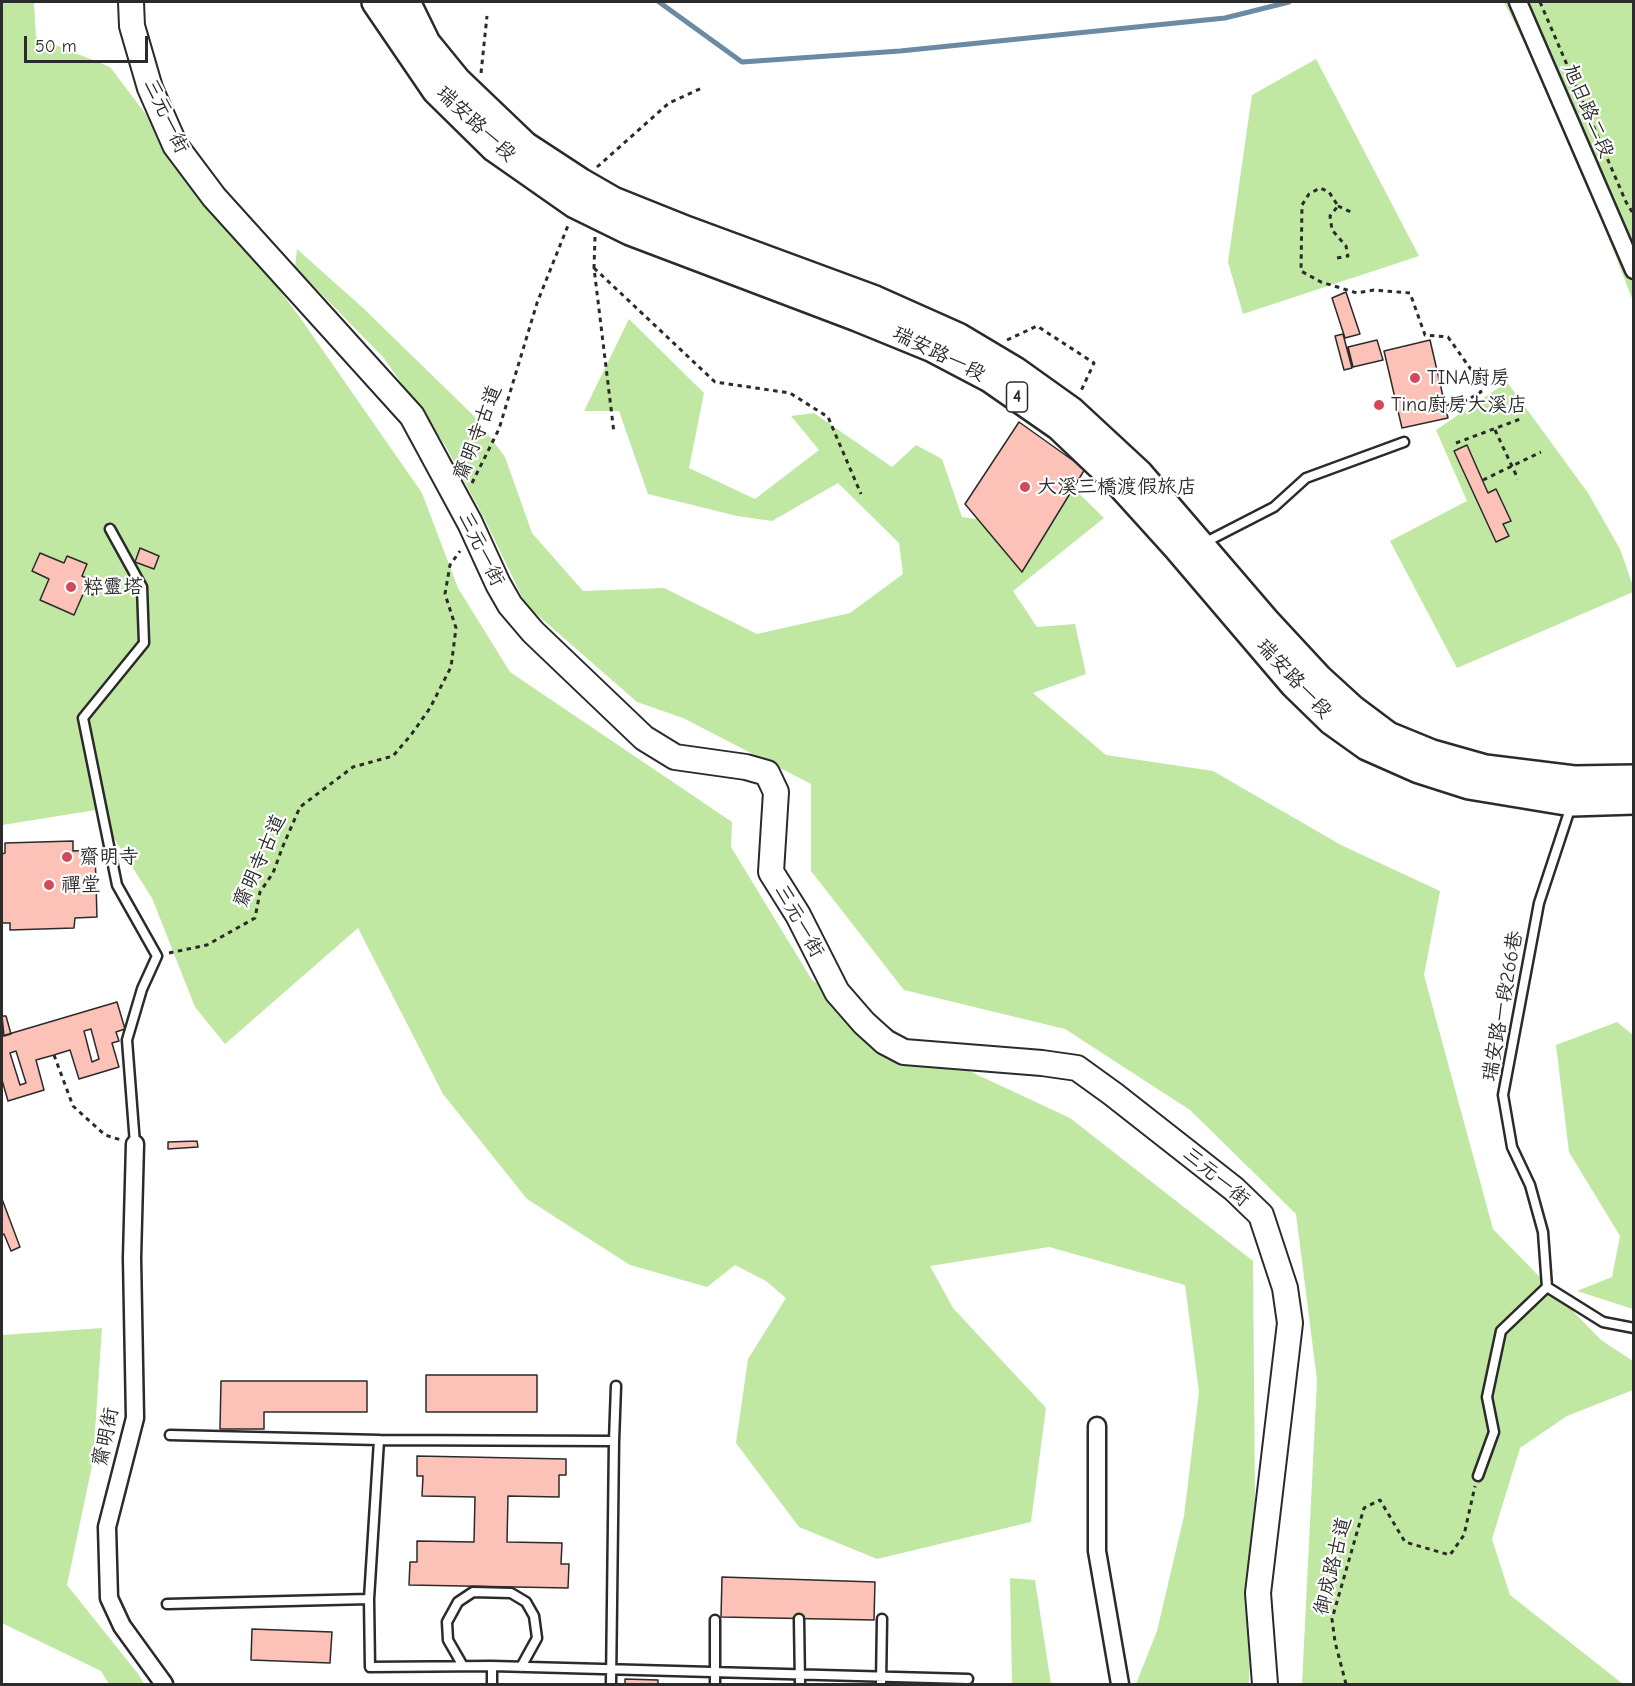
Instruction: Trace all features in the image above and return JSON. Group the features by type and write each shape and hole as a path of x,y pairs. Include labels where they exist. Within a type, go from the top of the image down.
{"main road":[{"name":"瑞安路一段","path":"376,2 436,90 495,148 584,200 630,231 933,348 990,378 1059,426 1194,551 1267,623 1318,678 1352,709 1388,736 1432,754 1485,768 1574,780 1634,779"},
{"name":"瑞安路一段","path":"406,2 426,43 456,81 584,200 613,201 875,300 958,336 1015,371 1071,411 1139,474 1294,684 1332,720 1367,746 1419,770 1469,785 1572,802 1634,800"}],"street":[{"name":"三元一街","path":"131,2 132,26 150,88 175,145 214,197 412,416 470,522 510,605 533,632 644,738 675,757 746,767 767,773 776,792 771,872 798,915 837,992 864,1023 885,1042 904,1052 1077,1068 1234,1189 1261,1215 1285,1288 1290,1323 1258,1593 1265,1684"},
{"name":"旭日路二段","path":"1518,2 1634,270"},
{"name":"齋明街","path":"135,1144 132,1258 135,1418 107,1527 109,1598 122,1626 164,1684"},
{"path":"1097,1426 1097,1551 1120,1684"}],"lane":[{"path":"1194,551 1274,507 1306,478 1404,442"},
{"path":"110,529 142,586 144,643 83,718 117,885 157,956 142,989 127,1040 135,1144"},
{"name":"瑞安路一段266巷","path":"1547,1287 1543,1232 1530,1185 1512,1147 1503,1095 1539,903 1572,802"},
{"path":"1478,1476 1494,1432 1487,1397 1501,1331 1547,1287 1603,1322 1634,1328"},
{"path":"611,1684 616,1386"},
{"path":"170,1435 614,1442"},
{"path":"379,1440 369,1599 370,1668 492,1666 800,1674 881,1680 968,1679"},
{"path":"464,1666 448,1640 447,1622 458,1602 473,1592 511,1593 526,1602 534,1616 537,1638 521,1667"},
{"path":"167,1604 369,1599"},
{"path":"799,1619 800,1684"},
{"path":"881,1680 882,1619"},
{"path":"715,1684 716,1620"},
{"path":"492,1666 492,1684"}],"path":[{"path":"1540,2 1626,202 1634,215"},
{"path":"477,101 488,16"},
{"path":"615,433 584,200 669,103 704,87"},
{"path":"1353,213 1338,206 1329,192 1320,188 1309,194 1302,205 1301,271 1321,282 1357,293 1374,290 1410,294 1425,335 1448,337 1477,378 1481,392 1467,400 1445,405"},
{"name":"齋明寺古道","path":"157,956 207,945 255,918 260,892 273,873 300,807 353,767 393,756 430,708 451,667 456,628 446,594 450,565 460,552 470,522 472,481 499,429 537,303 584,200"},
{"path":"1337,258 1348,256 1346,246 1332,230 1330,216 1338,206"},
{"path":"594,268 715,382 790,393 828,417 861,494"},
{"path":"983,352 1036,326 1094,363 1071,411"},
{"path":"1456,443 1523,418"},
{"path":"1495,430 1518,479"},
{"path":"1483,480 1541,452"},
{"path":"54,1055 73,1106 105,1134 135,1144"},
{"name":"御成路古道","path":"1346,1684 1335,1642 1332,1619 1364,1508 1380,1500 1405,1542 1450,1555 1464,1535 1478,1476"}],"green space":[{"path":"2,2 34,2 36,37 110,67 299,316 422,493 458,588 510,672 732,822 731,847 812,980 937,1056 1070,1118 1253,1261 1255,1499 1249,1684 1136,1684 1157,1631 1184,1516 1199,1392 1185,1285 1049,1247 930,1266 953,1308 1046,1408 1031,1522 877,1559 799,1527 736,1443 748,1359 786,1298 766,1281 735,1265 707,1287 630,1265 527,1199 443,1094 358,928 225,1044 195,1007 152,898 96,810 2,825"},
{"path":"1504,2 1633,2 1633,301 1563,120"},
{"path":"1316,59 1419,256 1243,314 1228,262 1252,95"},
{"path":"297,249 363,308 475,417 505,457 532,533 583,591 664,588 757,634 850,613 903,574 899,543 838,483 772,521 737,516 648,494 619,411 584,411 629,319 704,393 689,468 755,499 819,450 791,416 814,413 892,467 916,445 942,459 962,517 983,520 1036,451 1104,518 1013,591 1037,627 1075,624 1086,674 1033,693 1106,755 1213,771 1341,845 1440,891 1424,975 1493,1229 1601,1340 1633,1361 1633,1390 1567,1416 1520,1448 1492,1539 1510,1595 1623,1684 1302,1684 1317,1380 1296,1214 1190,1110 1065,1029 904,990 811,871 811,784 683,718 637,702 526,605 485,520 445,445 383,357 295,267"},
{"path":"1507,382 1588,493 1620,549 1633,592 1457,668 1390,541 1467,501 1436,430"},
{"path":"1617,1022 1633,1035 1633,1309 1577,1291 1612,1277 1620,1236 1569,1152 1556,1045"},
{"path":"102,1328 93,1461 67,1585 144,1684 109,1684 101,1671 2,1623 2,1335"},
{"path":"1010,1578 1035,1580 1051,1684 1012,1684"}],"building":[{"path":"1346,292 1360,334 1345,338 1332,298"},
{"path":"1343,334 1352,368 1344,370 1335,336"},
{"path":"1377,340 1383,360 1353,367 1348,347"},
{"name":"TINA廚房","path":"1430,340 1448,418 1402,428 1384,351"},
{"name":"大溪三橋渡假旅店","path":"1019,422 1085,469 1022,572 965,504"},
{"path":"1467,445 1488,493 1496,489 1511,521 1503,524 1509,536 1496,542 1454,451"},
{"path":"140,548 159,556 154,569 135,562"},
{"name":"粹靈塔","path":"40,553 64,563 67,556 87,564 82,576 98,583 93,595 84,592 74,615 40,600 49,579 32,571"},
{"name":"禪堂","path":"73,841 73,851 95,850 97,917 75,918 74,928 10,930 10,923 2,923 2,854 5,853 5,843"},
{"path":"117,1002 125,1029 116,1032 119,1041 112,1043 119,1067 79,1079 70,1050 36,1060 44,1090 8,1101 2,1080 2,1036","holes":["91,1029 99,1059 92,1062 84,1031","16,1051 26,1083 20,1085 10,1053"]},
{"path":"2,1016 6,1016 11,1034 4,1036"},
{"path":"197,1141 198,1147 168,1149 168,1142"},
{"path":"2,1199 20,1247 11,1251 4,1234 2,1235"},
{"path":"426,1375 537,1375 537,1412 426,1412"},
{"path":"221,1381 367,1381 367,1412 264,1412 264,1429 220,1429"},
{"path":"417,1456 566,1459 566,1475 559,1475 559,1497 508,1496 507,1542 562,1543 561,1564 569,1564 568,1588 409,1585 410,1562 417,1562 417,1541 474,1542 475,1497 422,1496 423,1476 417,1476"},
{"path":"722,1577 875,1582 874,1620 721,1617"},
{"path":"252,1629 332,1632 330,1663 251,1660"},
{"path":"625,1679 658,1680 658,1684 625,1684"}],"waterway":[{"path":"659,2 742,62 900,51 1225,18 1289,2"}],"place":[{"name":"TINA廚房","path":"1415,378"},
{"name":"Tina廚房大溪店","path":"1379,405"},
{"name":"大溪三橋渡假旅店","path":"1025,487"},
{"name":"粹靈塔","path":"71,587"},
{"name":"齋明寺","path":"67,857"},
{"name":"禪堂","path":"49,885"}]}
